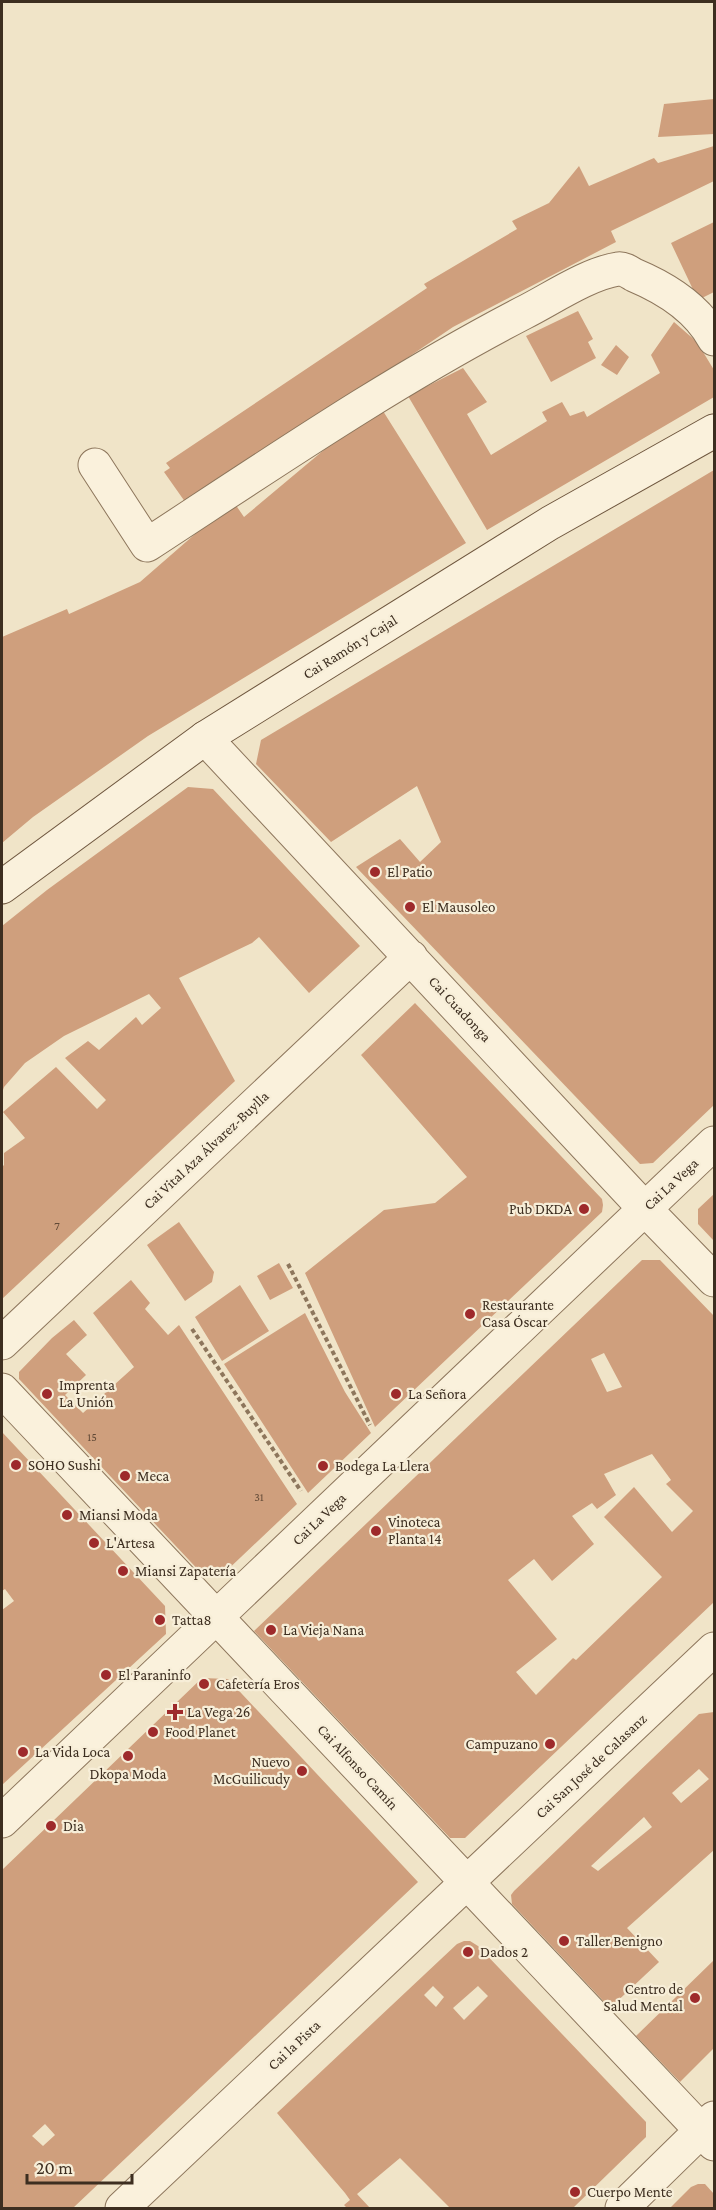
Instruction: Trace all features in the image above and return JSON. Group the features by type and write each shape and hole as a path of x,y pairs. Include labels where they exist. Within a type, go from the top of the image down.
{"street":[{"path":"95,465 147,545 347,415 427,366 467,342 595,276 620,268 653,283 686,306 710,331 714,339"},
{"name":"Cai Ramón y Cajal","path":"2,888 205,738 550,523 714,431"},
{"name":"Cai Cuadonga","path":"205,738 714,1280"},
{"name":"Cai Vital Aza Álvarez-Buylla","path":"2,1343 411,957"},
{"name":"Cai La Vega","path":"2,1821 714,1143"},
{"name":"Cai Alfonso Camín","path":"2,1390 467,1882 710,2131"},
{"name":"Cai San José de Calasanz","path":"467,1882 712,1657"},
{"name":"Cai la Pista","path":"122,2208 467,1882"},
{"path":"622,2208 710,2131"}],"path":[{"path":"288,1264 373,1431 390,1452"},
{"path":"192,1329 320,1518"}],"building":[{"path":"714,99 714,134 658,137 664,104"},
{"path":"714,146 714,181 611,231 616,242 453,327 188,506 164,472 170,468 166,463 427,288 424,284 517,229 512,221 549,203 579,166 589,186 654,158 658,163"},
{"path":"714,222 714,292 698,300 671,243"},
{"path":"578,311 593,339 588,342 596,358 551,382 526,336"},
{"path":"674,322 697,342 714,370 714,397 487,530 408,396 463,368 487,402 467,414 491,455 547,421 542,412 562,402 570,416 584,411 587,417 660,373 651,355"},
{"path":"616,345 629,357 617,375 601,365"},
{"path":"383,411 466,543 148,736 33,817 2,843 2,637 67,609 69,614 140,582 233,501 244,517 343,434"},
{"path":"714,470 714,1105 653,1163 640,1164 356,867 400,839 420,862 441,842 417,786 331,842 256,764 261,740"},
{"path":"188,787 213,789 360,946 309,993 259,937 252,943 179,978 235,1081 2,1299 2,1167 4,1153 25,1138 3,1112 56,1067 97,1109 106,1100 65,1058 88,1041 99,1050 136,1017 142,1025 161,1008 149,994 64,1036 25,1063 4,1087 2,1093 2,926 47,890"},
{"path":"415,1003 602,1199 603,1205 602,1212 375,1427 305,1273 384,1210 435,1203 467,1177 361,1055"},
{"path":"714,1194 714,1241 698,1224 698,1209"},
{"path":"179,1222 214,1272 212,1282 185,1301 147,1245"},
{"path":"642,1260 660,1260 714,1316 714,1602 465,1838 450,1838 254,1631","holes":["604,1353 622,1387 607,1392 591,1359","652,1454 671,1480 666,1484 693,1511 672,1532 634,1487 604,1517 662,1577 536,1695 516,1672 557,1639 508,1580 534,1559 552,1581 594,1544 572,1516 592,1503 597,1509 616,1495 604,1474"]},
{"path":"279,1263 293,1288 270,1300 257,1276"},
{"path":"131,1280 150,1303 145,1309 168,1335 179,1325 297,1504 221,1576 204,1576 19,1379 19,1372 52,1338 74,1320 87,1335 66,1354 86,1375 65,1395 83,1413 134,1367 93,1313"},
{"path":"240,1285 269,1331 222,1361 195,1317"},
{"path":"305,1313 345,1392 371,1433 308,1493 224,1364"},
{"path":"2,1432 165,1606 166,1634 2,1785 2,1610 14,1601 5,1589 2,1591"},
{"path":"202,1678 228,1679 418,1882 73,2208 2,2208 2,1870","holes":["45,2124 55,2135 43,2146 32,2136"]},
{"path":"714,1712 714,1850 627,1928 659,1962 610,2008 512,1904 511,1895 699,1714","holes":["699,1769 709,1779 681,1803 672,1793","644,1817 652,1827 598,1871 591,1866"]},
{"path":"470,1941 478,1946 646,2122 646,2137 573,2208 450,2208 400,2158 357,2194 370,2208 347,2208 344,2205 350,2200 345,2193 277,2113 457,1944","holes":["433,1986 444,1997 436,2007 424,1995","478,1986 488,1996 464,2020 453,2008"]},
{"name":"Centro de Salud Mental","path":"714,1960 714,2048 680,2082 636,2036"},
{"path":"705,2184 714,2194 714,2208 670,2208 691,2187"}],"place":[{"name":"El Patio","path":"375,872"},
{"name":"El Mausoleo","path":"410,907"},
{"name":"Pub DKDA","path":"584,1209"},
{"name":"Restaurante Casa Óscar","path":"470,1314"},
{"name":"Imprenta La Unión","path":"47,1394"},
{"name":"La Señora","path":"396,1394"},
{"name":"SOHO Sushi","path":"16,1465"},
{"name":"Bodega La Llera","path":"323,1466"},
{"name":"Meca","path":"125,1476"},
{"name":"Miansi Moda","path":"67,1515"},
{"name":"Vinoteca Planta 14","path":"376,1531"},
{"name":"L'Artesa","path":"94,1543"},
{"name":"Miansi Zapatería","path":"123,1571"},
{"name":"Tatta8","path":"160,1620"},
{"name":"La Vieja Nana","path":"271,1630"},
{"name":"El Paraninfo","path":"106,1675"},
{"name":"Cafetería Eros","path":"204,1684"},
{"name":"La Vega 26","path":"175,1712"},
{"name":"Food Planet","path":"153,1732"},
{"name":"Campuzano","path":"550,1744"},
{"name":"La Vida Loca","path":"23,1752"},
{"name":"Dkopa Moda","path":"128,1756"},
{"name":"Nuevo McGuilicudy","path":"302,1771"},
{"name":"Dia","path":"51,1826"},
{"name":"Taller Benigno","path":"564,1941"},
{"name":"Dados 2","path":"468,1952"},
{"name":"Centro de Salud Mental","path":"695,1998"},
{"name":"Cuerpo Mente","path":"575,2192"}]}
